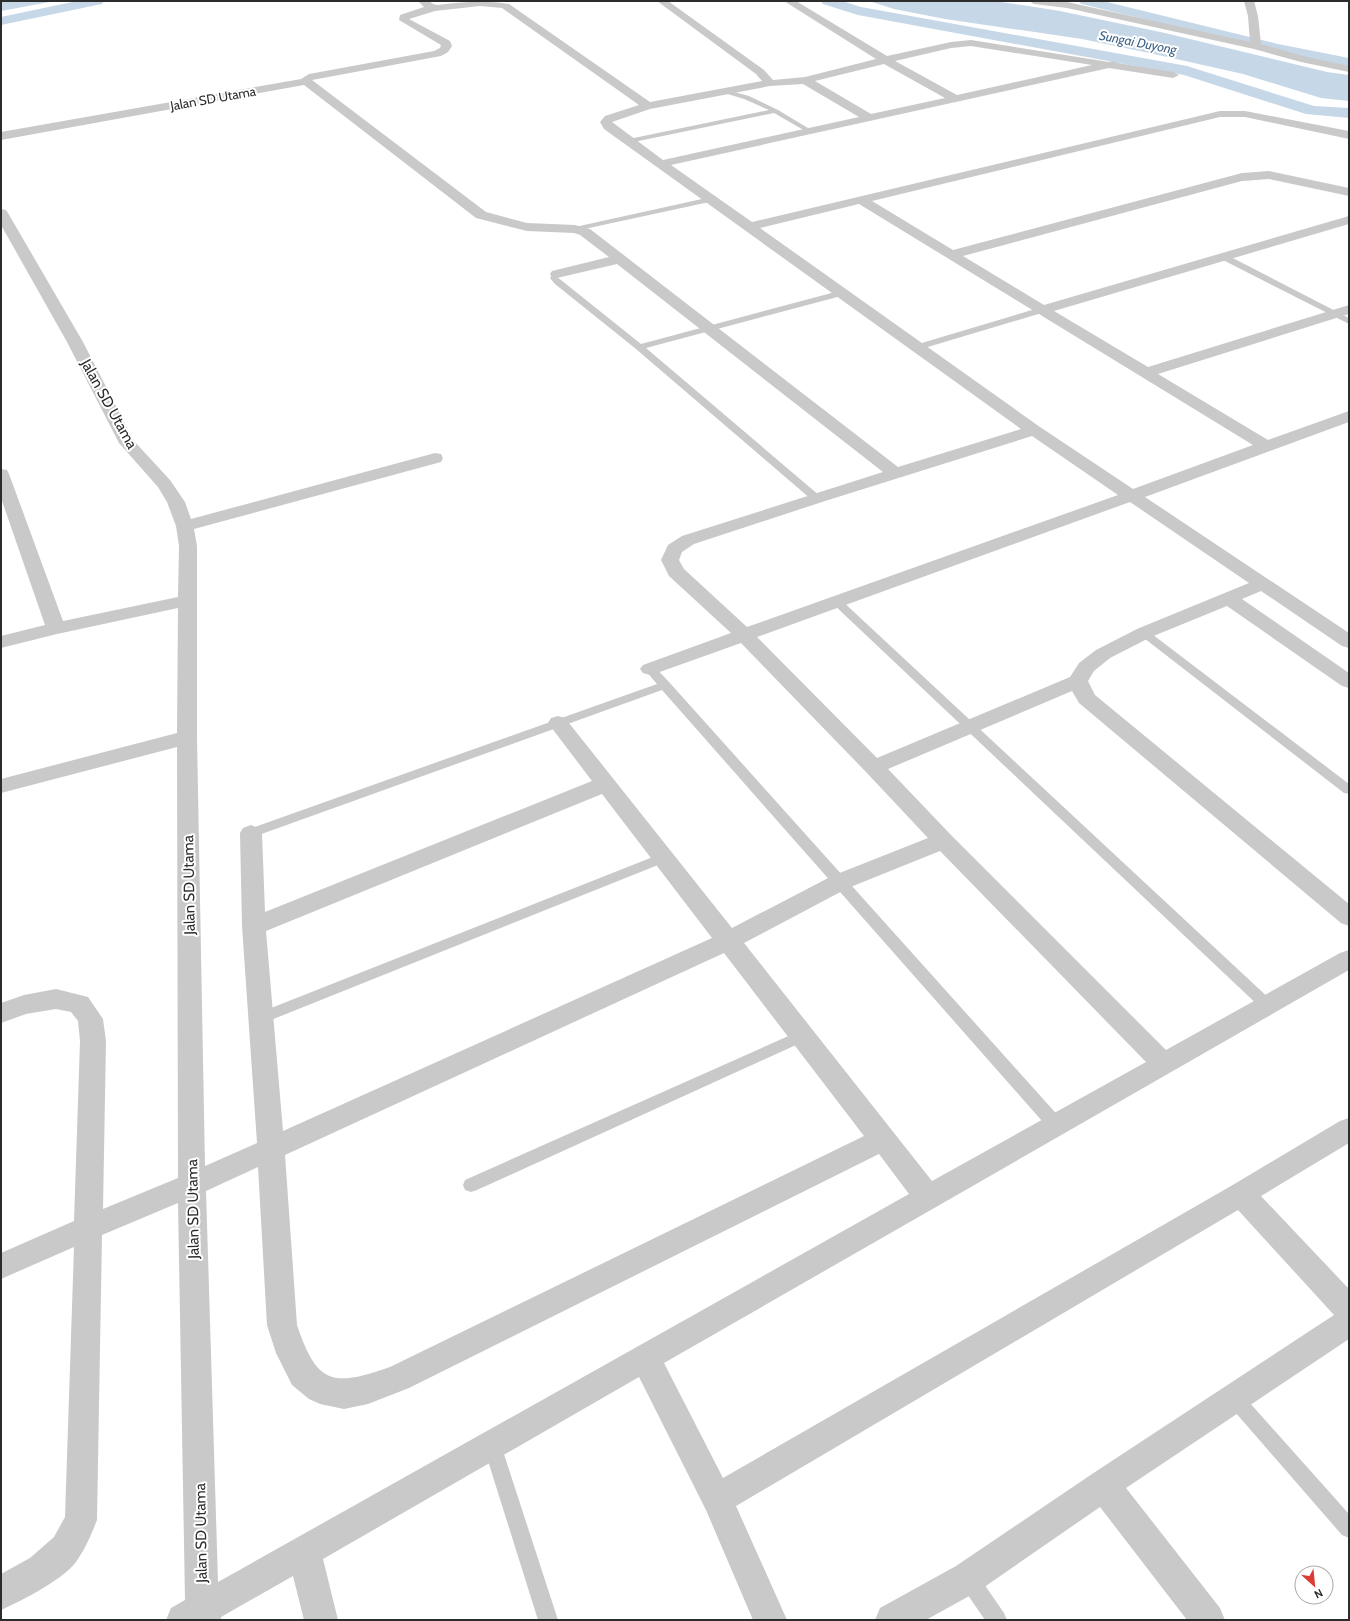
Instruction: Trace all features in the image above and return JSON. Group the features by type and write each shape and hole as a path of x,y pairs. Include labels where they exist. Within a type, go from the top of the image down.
{"street":[{"path":"423,1 433,8 485,2 496,2 505,6 648,106"},
{"path":"662,1 760,72 770,83"},
{"path":"790,1 885,60 955,99"},
{"path":"1034,1 1067,5 1255,42 1301,59 1349,69"},
{"path":"1249,1 1255,42"},
{"name":"Jalan SD Utama","path":"1,136 306,81 309,77 437,54 444,50 447,46 446,43 404,20 404,17 433,8"},
{"path":"1174,75 1113,64 971,43 951,45 805,80 770,83 648,106 609,118 606,122 608,126 1034,430 1349,642"},
{"path":"661,164 1113,64"},
{"path":"805,80 869,118"},
{"path":"306,81 481,215 527,227 575,229 585,232 895,473"},
{"path":"749,227 1220,114 1245,114 1349,135"},
{"path":"951,255 1242,177 1269,175 1349,192"},
{"path":"861,200 1266,446"},
{"name":"Jalan SD Utama","path":"1,213 75,342 127,443 164,484 176,502 185,526 188,546 187,738 196,1616"},
{"path":"1042,310 1349,220"},
{"path":"556,274 620,259"},
{"path":"1146,373 1342,311"},
{"path":"650,669 1349,416"},
{"path":"1034,430 816,498 688,540 674,548 670,560 676,572 744,635 874,767 943,841 1164,1064"},
{"path":"185,526 435,458"},
{"path":"1,474 56,628"},
{"path":"874,767 970,728 1078,681 1086,667 1103,654 1144,633 1263,584"},
{"path":"1228,598 1349,682"},
{"path":"1,642 56,628 187,600"},
{"path":"1078,681 1086,698 1349,917"},
{"path":"558,724 928,1197"},
{"path":"1,786 187,738"},
{"path":"254,926 606,784"},
{"path":"251,833 254,926 271,1149 282,1325 291,1353 303,1375 320,1389 344,1394 368,1389 398,1378 883,1139"},
{"path":"1,1266 192,1185 728,941 840,882 943,841"},
{"path":"196,1616 304,1551 1349,959"},
{"path":"1,1013 24,1005 56,999 79,1004 90,1020 93,1041 90,1227 81,1520 66,1549 42,1570 1,1593"},
{"path":"717,1499 1241,1194 1349,1129"},
{"path":"1241,1194 1349,1310"},
{"path":"892,1620 968,1578 1103,1485 1349,1322"},
{"path":"645,1358 717,1499 770,1620"},
{"path":"1103,1485 1208,1620"},
{"path":"304,1551 322,1620"}],"lane":[{"path":"723,91 751,99 776,111 809,131"},
{"path":"629,141 776,111"},
{"path":"575,229 711,199"},
{"path":"1224,257 1342,311 1349,321"},
{"path":"556,274 554,278 558,282 639,347 816,498"},
{"path":"639,347 842,293"},
{"path":"918,347 1042,310"},
{"path":"836,602 1267,1005"},
{"path":"1144,633 1349,790"},
{"path":"650,669 1056,1125"},
{"path":"251,833 665,685"},
{"path":"261,1018 664,858"},
{"path":"471,1185 802,1036"},
{"path":"1234,1398 1349,1528"},
{"path":"492,1445 548,1620"},
{"path":"968,1578 997,1620"}],"water":[{"path":"1,1 55,1 1,11"},
{"name":"Sungai Duyong","path":"869,1 994,1 1060,11 1165,33 1327,72 1349,75 1349,101 1321,98 1243,74 1082,39 945,19 894,9"}],"waterway":[{"path":"1,21 97,1"},
{"path":"828,1 858,11 1187,71 1312,111 1349,113"},
{"path":"1086,1 1278,48 1349,63"}]}
